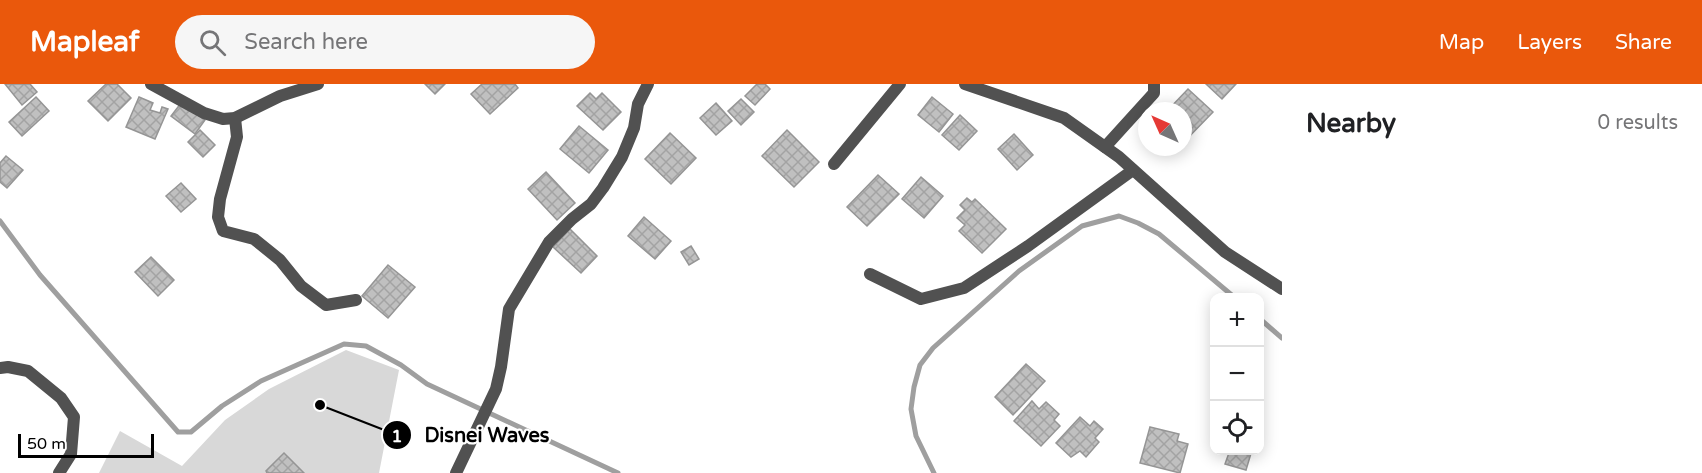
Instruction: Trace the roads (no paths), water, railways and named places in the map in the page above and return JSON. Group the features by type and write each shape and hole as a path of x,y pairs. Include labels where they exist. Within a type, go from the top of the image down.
{"street":[{"path":"151,84 204,113 223,119 235,118 280,96 318,84"},
{"path":"456,473 496,389 509,309 549,242 591,204 608,180 622,157 634,129 638,104 648,84"},
{"path":"834,164 900,84"},
{"path":"965,84 1064,118 1133,170 1225,252 1282,289"},
{"path":"1105,147 1154,93 1154,84"},
{"path":"235,118 237,137 220,199 218,217 223,231 254,239 280,260 301,286 326,306 356,300"},
{"path":"870,274 921,298 964,288 1037,240 1133,170"},
{"path":"0,368 8,367 28,371 61,398 74,417 71,454 59,473"}],"waterway":[{"path":"934,473 916,436 911,409 920,365 933,348 1019,271 1082,226 1119,216 1138,223 1159,234 1229,293"},
{"path":"0,221 40,275 178,432 191,432 222,406 261,381 344,344 366,346 401,365 427,384 618,473"},
{"path":"1264,322 1282,338"}],"place":[{"name":"Disnei Waves","path":"320,405"}]}
